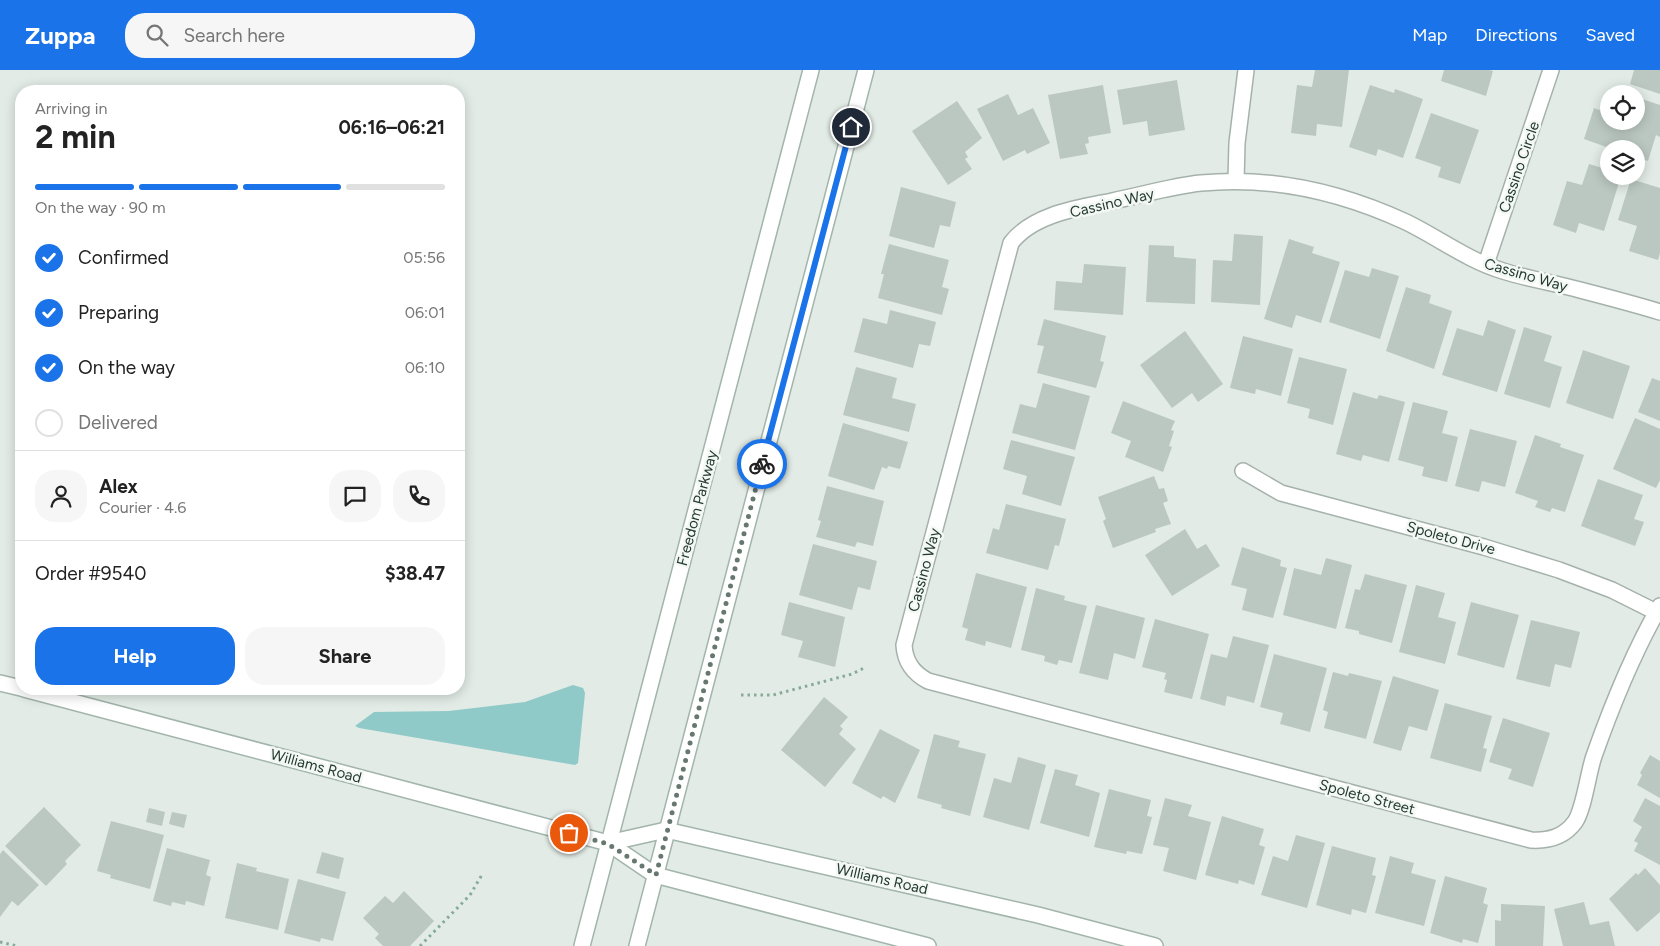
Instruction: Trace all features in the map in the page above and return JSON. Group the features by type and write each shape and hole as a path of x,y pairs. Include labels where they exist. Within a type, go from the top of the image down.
{"street":[{"name":"Freedom Parkway","path":"582,946 811,70"},
{"path":"637,946 866,70"},
{"path":"1236,181 1240,115 1246,70"},
{"name":"Cassino Circle","path":"1486,264 1551,70"},
{"name":"Cassino Way","path":"928,681 920,676 908,663 904,654 904,644 1011,243 1019,232 1030,224 1098,204 1200,183 1236,181 1276,183 1343,197 1408,223 1463,255 1503,271 1660,312"},
{"name":"Spoleto Drive","path":"1243,471 1281,493 1484,546 1559,570 1612,590 1659,611"},
{"name":"Spoleto Street","path":"928,681 1531,840 1541,841 1561,835 1579,814 1587,777 1616,696 1659,611"},
{"name":"Williams Road","path":"0,683 15,686"},
{"name":"Williams Road","path":"49,695 608,844 656,875 928,946"},
{"name":"Williams Road","path":"608,844 666,830 1038,915 1155,946"}],"path":[{"path":"741,695 774,695 852,674 866,667"},
{"path":"420,946 470,895 483,873"},
{"path":"0,942 17,946"}],"water":[{"path":"573,685 583,688 585,693 578,763 575,765 355,726 374,712 449,711 525,702"}],"building":[{"path":"1315,70 1349,70 1342,127 1317,124 1316,136 1291,133 1297,85 1312,87"},
{"path":"1444,70 1493,71 1486,96 1441,81"},
{"path":"1634,70 1660,70 1660,94 1645,89 1645,85 1630,84"},
{"path":"1177,80 1185,130 1149,136 1147,121 1123,125 1117,90"},
{"path":"1103,85 1111,133 1088,137 1089,143 1085,144 1088,154 1060,159 1048,95"},
{"path":"1370,85 1394,93 1395,89 1423,99 1403,158 1378,149 1376,156 1349,147"},
{"path":"1008,94 1018,115 1033,108 1050,143 1027,154 1025,150 1003,161 977,109"},
{"path":"1645,100 1660,105 1660,137 1656,135 1648,161 1645,160 1645,140 1600,140 1600,145 1584,139 1594,108 1600,110 1600,130 1645,130"},
{"path":"957,101 982,138 965,152 968,157 965,159 972,169 948,185 912,131"},
{"path":"1431,113 1479,130 1460,184 1438,177 1441,167 1415,158"},
{"path":"1589,164 1600,167 1600,185 1618,185 1604,231 1579,223 1576,233 1553,225 1567,181 1582,185"},
{"path":"1645,183 1660,188 1660,253 1658,260 1629,251 1637,226 1618,220 1629,185 1645,185"},
{"path":"901,187 956,202 950,227 940,225 934,248 889,236"},
{"path":"1234,234 1263,236 1260,305 1211,302 1213,260 1232,261"},
{"path":"1289,239 1314,247 1312,253 1340,262 1321,323 1296,315 1292,328 1264,319"},
{"path":"889,244 949,260 942,287 949,289 942,315 878,298 884,274 881,274"},
{"path":"1149,245 1174,246 1174,257 1196,259 1195,304 1146,302"},
{"path":"1084,264 1126,267 1123,315 1054,310 1056,281 1082,283"},
{"path":"1372,268 1399,276 1380,339 1329,322 1345,270 1369,277"},
{"path":"1406,287 1431,295 1429,303 1452,311 1434,369 1386,351"},
{"path":"890,310 936,322 930,346 919,344 913,368 854,352 863,318 887,324"},
{"path":"1044,319 1106,336 1100,361 1104,362 1096,388 1037,373 1044,346 1037,345"},
{"path":"1488,320 1516,330 1497,392 1442,375 1457,328 1483,336"},
{"path":"1524,327 1552,336 1544,361 1562,367 1550,408 1504,394"},
{"path":"1185,331 1223,384 1198,402 1192,393 1172,408 1140,365"},
{"path":"1243,336 1293,349 1281,396 1256,389 1255,394 1230,388"},
{"path":"1583,350 1630,366 1613,419 1566,403"},
{"path":"1299,357 1347,369 1333,425 1308,418 1310,409 1287,403"},
{"path":"856,367 897,378 892,398 916,404 909,432 843,415"},
{"path":"1652,378 1660,381 1660,421 1638,412"},
{"path":"1043,383 1090,396 1075,450 1012,433 1020,404 1036,408"},
{"path":"1353,392 1377,399 1379,395 1405,402 1389,462 1363,455 1361,461 1336,454"},
{"path":"1123,401 1175,421 1171,430 1174,431 1169,446 1172,447 1163,472 1125,457 1131,441 1111,433"},
{"path":"1413,402 1448,411 1442,433 1458,437 1447,482 1422,476 1424,467 1398,460"},
{"path":"1635,418 1660,429 1660,480 1656,488 1613,469"},
{"path":"843,423 908,442 900,469 888,466 887,469 882,467 874,490 828,476"},
{"path":"1470,429 1517,441 1505,487 1482,481 1479,492 1455,486"},
{"path":"1535,435 1561,444 1560,447 1584,455 1565,512 1552,508 1550,512 1535,507 1538,501 1515,493"},
{"path":"1011,440 1075,457 1061,506 1022,494 1027,476 1003,469"},
{"path":"1154,476 1159,489 1164,488 1168,501 1163,503 1171,524 1155,529 1156,532 1113,548 1103,521 1106,519 1098,497"},
{"path":"1598,479 1643,495 1634,519 1644,522 1635,546 1581,526"},
{"path":"827,486 884,501 873,546 857,542 855,547 816,537 821,521 818,520"},
{"path":"1006,504 1066,519 1059,546 1055,545 1048,570 986,553 993,528 999,530"},
{"path":"1185,529 1197,549 1206,544 1220,566 1172,596 1145,555"},
{"path":"813,544 877,561 870,590 858,587 852,610 799,595"},
{"path":"1242,547 1281,560 1280,566 1287,568 1273,618 1242,610 1247,589 1231,585"},
{"path":"1326,558 1352,565 1336,629 1283,615 1294,568 1321,575"},
{"path":"976,573 1027,587 1011,648 986,641 985,646 965,640 968,629 962,627"},
{"path":"1365,574 1407,585 1392,643 1345,628 1355,589 1360,590"},
{"path":"1416,585 1445,593 1438,617 1456,622 1445,664 1399,652"},
{"path":"1036,588 1065,596 1064,600 1087,606 1072,663 1059,660 1057,665 1044,661 1045,656 1021,650"},
{"path":"789,602 845,617 835,667 798,657 803,641 781,635"},
{"path":"1471,602 1519,615 1504,668 1457,655"},
{"path":"1096,605 1145,618 1135,659 1114,653 1108,680 1079,673"},
{"path":"1155,619 1209,634 1192,699 1164,692 1167,680 1164,679 1166,673 1142,667"},
{"path":"1531,620 1580,632 1571,668 1555,664 1550,687 1516,679"},
{"path":"1233,636 1269,645 1254,703 1227,696 1225,706 1200,699 1211,654 1227,658"},
{"path":"1274,654 1327,668 1310,732 1280,724 1283,713 1260,707"},
{"path":"1333,672 1348,676 1349,673 1382,681 1366,739 1324,728 1328,712 1323,710"},
{"path":"1393,676 1439,690 1427,731 1409,726 1401,751 1373,743"},
{"path":"824,697 848,717 840,726 843,729 839,734 856,749 825,787 781,750"},
{"path":"1445,703 1492,716 1483,748 1487,749 1481,772 1430,758"},
{"path":"1503,718 1550,733 1533,787 1508,779 1512,769 1489,762"},
{"path":"880,729 920,750 895,803 883,796 881,799 852,783"},
{"path":"934,734 960,741 958,747 986,754 970,816 941,808 942,805 917,798"},
{"path":"1650,755 1660,761 1660,798 1637,785 1642,775 1640,773"},
{"path":"1018,757 1046,765 1029,830 983,817 994,778 1011,783"},
{"path":"1055,769 1078,775 1075,785 1100,793 1089,837 1040,823"},
{"path":"1109,789 1151,800 1147,816 1152,817 1142,854 1127,851 1126,854 1094,847"},
{"path":"1165,798 1192,805 1188,816 1211,822 1196,880 1163,871 1169,848 1153,845"},
{"path":"1645,798 1660,806 1660,865 1634,851 1638,843 1634,841 1642,827 1633,821"},
{"path":"44,807 81,845 65,861 67,864 46,886 5,846"},
{"path":"149,808 165,812 162,826 146,822"},
{"path":"172,812 187,815 184,828 169,824"},
{"path":"1222,816 1264,829 1259,845 1265,847 1254,885 1239,880 1238,884 1205,875"},
{"path":"111,821 164,835 150,889 110,878 111,875 97,871"},
{"path":"1296,835 1325,843 1307,908 1261,895 1273,856 1288,861"},
{"path":"1332,846 1376,858 1372,875 1376,876 1366,913 1352,909 1351,915 1316,905"},
{"path":"167,848 210,860 206,875 211,877 204,906 186,901 185,905 172,902 171,906 153,901"},
{"path":"3,850 39,885 18,906 12,901 0,917 0,854"},
{"path":"322,852 344,858 339,879 316,873"},
{"path":"1390,856 1414,863 1411,873 1436,880 1424,926 1375,913"},
{"path":"237,863 257,868 256,871 289,879 278,930 225,918"},
{"path":"1645,868 1660,885 1660,912 1637,932 1609,899 1636,873 1638,875"},
{"path":"1445,876 1487,888 1483,903 1488,905 1478,943 1463,939 1462,943 1430,933"},
{"path":"298,879 346,892 333,941 321,938 320,942 284,933"},
{"path":"404,891 434,921 410,946 383,946 375,938 379,934 363,918 385,896 393,903"},
{"path":"1584,902 1590,925 1609,921 1615,946 1563,946 1554,909"},
{"path":"1501,904 1545,906 1543,946 1495,946 1495,920 1501,921"}],"way so far":[{"path":"569,833 608,844 656,875 762,464"}],"route":[{"path":"762,464 851,127"}]}
